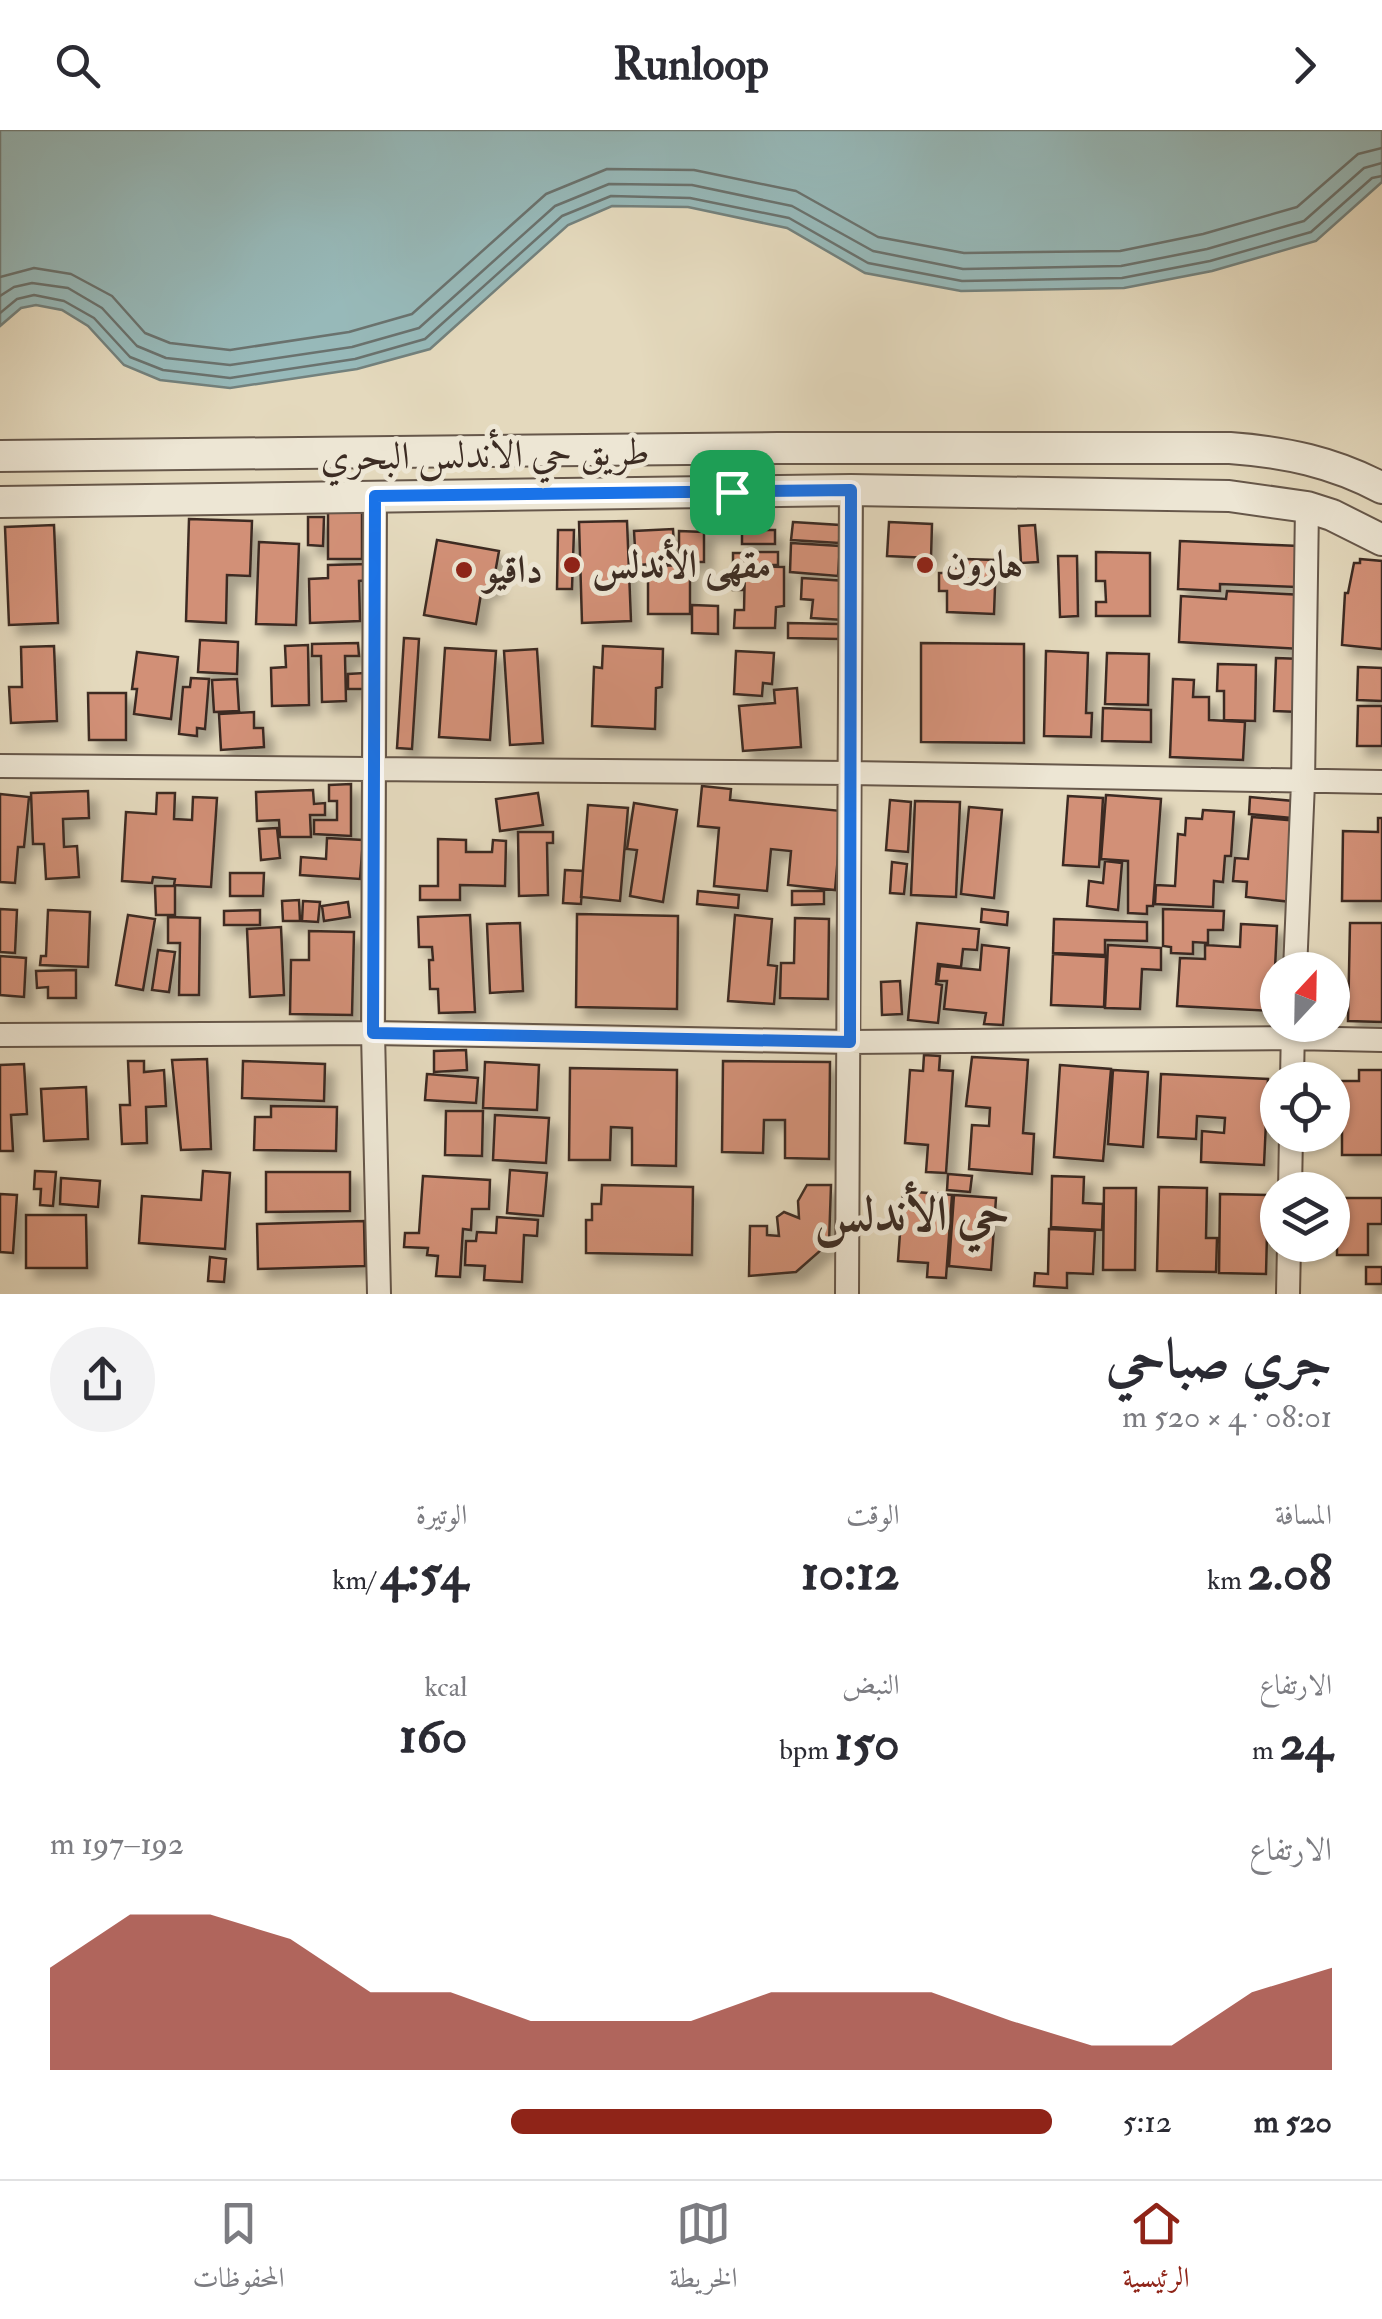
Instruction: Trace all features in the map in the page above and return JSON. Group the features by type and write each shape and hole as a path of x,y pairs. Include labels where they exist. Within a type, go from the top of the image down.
{"street":[{"name":"طريق حي الأندلس البحري","path":"0,456 1230,448 1274,451 1316,460 1382,488"},
{"name":"طريق حي الأندلس البحري","path":"0,502 851,490 1228,496 1307,506 1382,540"},
{"path":"847,1294 851,490"},
{"path":"375,496 373,1033 379,1294"},
{"path":"1296,952 1307,506"},
{"path":"0,766 1382,782"},
{"path":"0,1035 373,1033 850,1042 1260,1032"},
{"path":"1350,1037 1382,1040"},
{"path":"1288,1294 1289,1262"}],"water":[{"path":"0,130 1382,130 1382,182 1316,241 1212,271 1124,288 961,291 865,273 787,228 688,207 612,206 568,225 430,349 357,369 230,388 160,380 124,365 88,326 62,310 36,305 21,308 0,326"}],"building":[{"path":"328,510 362,510 362,559 328,559"},
{"path":"308,517 324,517 323,546 308,545"},
{"path":"189,519 252,521 250,576 227,575 226,623 186,621"},
{"path":"627,521 631,621 582,623 579,522"},
{"path":"793,522 840,525 839,543 791,540"},
{"path":"889,522 932,524 931,558 887,556"},
{"path":"54,525 58,623 9,625 5,527"},
{"path":"1035,525 1038,562 1021,563 1019,526"},
{"path":"673,529 675,563 636,565 634,531"},
{"path":"558,530 574,530 572,589 557,589"},
{"path":"742,530 775,530 775,544 742,544"},
{"path":"679,531 704,532 704,562 679,562"},
{"name":"داقيو","path":"437,540 499,551 492,590 482,588 476,624 424,615"},
{"path":"1180,541 1299,546 1297,587 1220,584 1220,591 1178,589"},
{"path":"259,542 299,544 296,625 256,624"},
{"path":"791,543 840,546 838,576 790,572"},
{"path":"748,552 778,552 778,565 749,565"},
{"path":"1096,552 1150,553 1150,616 1096,616 1096,602 1106,602 1105,581 1096,581"},
{"path":"733,553 742,553 743,590 733,590"},
{"path":"1058,556 1077,556 1078,616 1060,617"},
{"path":"964,559 996,560 994,614 947,612 947,591 939,591 939,573 946,573 946,567 964,568"},
{"path":"1360,559 1382,561 1382,649 1342,645 1345,593 1354,563 1360,563"},
{"path":"369,564 370,580 359,581 360,621 310,623 309,579 328,578 328,565"},
{"path":"690,565 690,614 648,614 648,566"},
{"path":"745,566 784,567 784,606 776,607 775,628 734,628 735,610 744,610"},
{"path":"802,578 846,581 844,620 811,618 813,600 801,599"},
{"path":"1227,591 1304,595 1301,649 1179,642 1181,596 1226,599"},
{"path":"692,605 718,606 718,634 692,633"},
{"path":"788,623 839,624 839,639 788,638"},
{"path":"404,638 419,639 412,749 397,748"},
{"path":"200,640 238,642 237,674 198,672"},
{"path":"358,643 359,656 345,656 346,701 322,702 321,656 312,656 312,644"},
{"path":"921,643 1024,644 1024,743 921,742"},
{"path":"308,645 309,705 272,706 271,668 286,667 285,646"},
{"path":"54,646 57,721 11,723 9,687 22,687 21,647"},
{"path":"603,646 663,649 662,687 656,688 655,729 592,726 594,667 602,668"},
{"path":"445,648 496,651 490,740 439,737"},
{"path":"537,649 543,743 510,745 504,651"},
{"path":"736,651 774,653 772,684 763,683 762,696 734,694"},
{"path":"1046,651 1088,653 1086,713 1092,713 1091,737 1044,736"},
{"path":"137,652 178,657 171,719 134,714 137,689 132,689"},
{"path":"1107,653 1149,654 1148,705 1105,704"},
{"path":"1276,658 1302,659 1300,712 1274,711"},
{"path":"1218,664 1256,665 1255,721 1224,720 1224,691 1217,691"},
{"path":"1358,667 1382,668 1382,701 1357,700"},
{"path":"364,673 364,689 348,689 348,674"},
{"path":"191,678 209,679 205,729 197,728 197,736 179,734 183,687 190,687"},
{"path":"237,679 239,711 214,712 212,680"},
{"path":"1173,679 1194,680 1193,697 1209,697 1209,720 1245,722 1243,760 1170,757"},
{"path":"797,688 801,747 743,751 739,706 775,703 774,690"},
{"path":"88,693 126,693 126,740 89,740"},
{"path":"1358,706 1382,706 1382,746 1357,746"},
{"path":"1103,708 1151,710 1151,742 1102,741"},
{"path":"254,712 254,728 263,728 264,747 221,750 219,714"},
{"path":"351,784 351,836 314,834 314,820 337,820 337,801 329,801 329,785"},
{"path":"702,786 731,789 730,800 842,811 835,890 788,885 791,851 771,849 767,891 714,886 719,828 698,826"},
{"path":"313,790 314,804 325,803 325,815 310,815 311,837 280,837 279,820 257,821 256,792"},
{"path":"88,791 89,818 63,819 64,847 77,846 79,877 46,879 44,844 33,844 31,793"},
{"path":"157,793 175,793 174,819 192,820 193,797 217,798 211,887 174,885 175,879 153,877 152,883 122,881 126,812 156,814"},
{"path":"538,793 543,825 500,831 496,799"},
{"path":"0,794 29,797 24,847 18,847 15,883 0,882"},
{"path":"1106,795 1161,799 1153,906 1147,906 1147,914 1128,913 1128,861 1101,859"},
{"path":"1068,796 1103,798 1099,867 1063,865"},
{"path":"1250,797 1293,801 1292,818 1249,814"},
{"path":"890,800 911,802 908,852 886,850"},
{"path":"915,801 960,802 956,897 911,895"},
{"path":"634,803 677,810 663,902 630,896 637,850 627,849"},
{"path":"588,805 628,808 620,901 581,897"},
{"path":"969,807 1002,810 994,898 961,894"},
{"path":"1203,810 1234,812 1231,856 1225,856 1223,882 1214,881 1213,907 1155,904 1156,885 1175,886 1178,834 1185,835 1186,818 1202,819"},
{"path":"1252,817 1299,821 1292,902 1246,897 1247,882 1233,881 1235,858 1248,859"},
{"path":"1378,818 1382,818 1382,901 1342,901 1343,831 1378,832"},
{"path":"277,828 280,858 261,860 259,829"},
{"path":"518,832 553,832 553,843 547,843 548,895 519,896"},
{"path":"327,838 363,840 360,879 300,875 301,857 326,859"},
{"path":"438,839 466,840 466,852 492,852 493,840 506,841 505,886 460,885 460,900 420,900 420,886 438,886"},
{"path":"1105,861 1122,863 1118,910 1087,906 1089,881 1103,883"},
{"path":"892,862 907,864 904,894 890,893"},
{"path":"565,870 583,871 581,904 563,903"},
{"path":"230,873 264,873 263,896 230,896"},
{"path":"155,886 175,886 175,915 156,915"},
{"path":"698,891 739,895 738,908 697,904"},
{"path":"792,891 824,891 824,904 792,905"},
{"path":"299,900 300,921 283,921 282,901"},
{"path":"303,901 320,902 318,922 302,921"},
{"path":"348,902 350,917 324,921 322,906"},
{"path":"0,909 17,910 15,953 0,952"},
{"path":"982,909 1008,912 1007,925 981,922"},
{"path":"1163,909 1224,911 1223,930 1208,930 1208,943 1193,942 1193,954 1171,953 1171,947 1163,946"},
{"path":"48,910 90,912 88,967 40,965 41,956 46,956"},
{"path":"260,910 260,925 224,925 224,911"},
{"path":"577,914 678,916 677,1009 576,1007"},
{"path":"128,915 155,919 143,990 116,985"},
{"path":"470,915 475,1012 439,1013 438,989 430,989 432,947 419,947 418,917"},
{"path":"735,915 772,919 768,965 777,966 774,1004 728,1001"},
{"path":"168,917 200,918 199,995 179,995 180,943 168,943"},
{"path":"795,918 829,919 828,999 780,998 781,963 794,963"},
{"path":"1054,919 1147,922 1147,941 1105,940 1105,955 1053,953"},
{"path":"520,923 523,991 490,993 487,924"},
{"path":"917,923 979,929 977,950 963,949 961,967 938,964 936,984 942,985 938,1023 908,1020"},
{"path":"1350,923 1382,923 1382,1022 1350,1021"},
{"path":"1241,924 1277,926 1276,952 1260,952 1260,1010 1177,1006 1180,958 1205,959 1205,945 1240,947"},
{"path":"281,927 284,995 250,997 247,929"},
{"path":"309,931 354,932 352,1015 290,1014 291,960 309,960"},
{"path":"982,945 1009,948 1003,1025 984,1024 986,1013 944,1009 947,981 938,981 940,966 980,970"},
{"path":"1108,945 1161,948 1161,970 1142,969 1140,1009 1105,1008"},
{"path":"158,950 175,952 169,992 152,990"},
{"path":"1053,954 1106,957 1104,1007 1051,1005"},
{"path":"0,956 26,958 24,997 0,995"},
{"path":"76,970 76,998 48,998 48,987 37,988 36,971"},
{"path":"900,981 902,1014 882,1015 881,982"},
{"path":"466,1050 467,1070 434,1072 434,1051"},
{"path":"924,1055 940,1056 939,1070 953,1071 946,1173 926,1172 928,1145 905,1143 910,1070 923,1071"},
{"path":"972,1057 1028,1060 1023,1133 1034,1134 1032,1174 969,1169 972,1125 989,1126 990,1108 966,1106"},
{"path":"207,1059 211,1149 181,1150 172,1060"},
{"path":"128,1061 144,1061 144,1072 164,1070 166,1106 146,1107 147,1143 122,1144 120,1105 130,1105"},
{"path":"243,1061 325,1064 324,1101 242,1098"},
{"path":"723,1061 830,1062 829,1159 785,1158 785,1120 764,1120 763,1153 722,1152"},
{"path":"485,1062 539,1065 537,1110 483,1108"},
{"path":"24,1064 27,1114 11,1115 13,1151 0,1151 0,1065"},
{"path":"1060,1065 1111,1069 1103,1161 1054,1157"},
{"path":"570,1068 677,1070 676,1166 632,1165 632,1128 611,1127 610,1160 569,1160"},
{"path":"1113,1070 1148,1072 1143,1147 1108,1144"},
{"path":"1359,1070 1382,1070 1382,1155 1342,1155 1350,1152 1350,1081 1359,1081"},
{"path":"427,1074 478,1078 476,1103 425,1100"},
{"path":"1161,1074 1260,1079 1260,1152 1265,1152 1264,1165 1201,1162 1202,1131 1224,1133 1225,1118 1197,1116 1196,1139 1158,1137"},
{"path":"86,1087 88,1139 44,1141 41,1089"},
{"path":"271,1106 337,1107 336,1151 254,1150 255,1117 271,1117"},
{"path":"446,1111 483,1111 482,1156 445,1155"},
{"path":"495,1115 549,1118 546,1163 493,1160"},
{"path":"510,1170 547,1173 543,1216 507,1213"},
{"path":"35,1171 56,1172 53,1206 40,1205 41,1189 34,1189"},
{"path":"203,1171 230,1173 225,1249 139,1243 142,1196 201,1200"},
{"path":"266,1172 350,1172 350,1211 266,1212"},
{"path":"948,1174 972,1176 970,1192 947,1190"},
{"path":"423,1176 490,1180 489,1209 472,1209 471,1230 463,1229 460,1277 436,1276 438,1256 427,1255 428,1248 404,1247 405,1233 419,1233"},
{"path":"1052,1176 1084,1177 1083,1203 1103,1204 1102,1230 1051,1227"},
{"path":"61,1178 100,1181 98,1207 60,1204"},
{"path":"602,1185 693,1187 692,1255 586,1253 586,1220 592,1220 592,1204 601,1204"},
{"path":"807,1185 831,1185 829,1243 796,1272 749,1276 750,1226 767,1226 767,1235 779,1236 777,1217 784,1212 799,1218 798,1201"},
{"path":"1159,1187 1207,1188 1206,1238 1217,1238 1216,1272 1157,1271"},
{"path":"1104,1188 1136,1188 1135,1270 1103,1270"},
{"path":"903,1191 952,1195 946,1278 927,1277 928,1263 898,1261"},
{"path":"0,1194 17,1195 13,1253 0,1252"},
{"path":"1220,1194 1260,1195 1260,1262 1266,1262 1266,1274 1219,1273"},
{"path":"954,1195 996,1198 991,1270 949,1266"},
{"path":"1350,1198 1382,1198 1382,1224 1368,1224 1368,1255 1350,1255"},
{"path":"26,1215 86,1215 87,1268 26,1268"},
{"path":"497,1217 538,1220 537,1236 524,1235 522,1282 484,1280 485,1266 465,1265 466,1241 476,1241 477,1232 496,1233"},
{"path":"364,1221 365,1266 258,1269 257,1224"},
{"path":"1049,1229 1095,1231 1093,1274 1067,1273 1067,1288 1034,1286 1035,1273 1048,1274"},
{"path":"210,1257 226,1259 224,1282 208,1281"},
{"path":"1366,1267 1382,1267 1382,1284 1366,1284"}],"place":[{"name":"مقهى الأندلس","path":"572,565"},
{"name":"هارون","path":"925,565"},
{"name":"داقيو","path":"464,570"}],"district":[{"name":"حي الأندلس","path":"912,1215"}],"route":[{"path":"851,490 850,1042 373,1033 375,496 732,492 851,490"}]}
